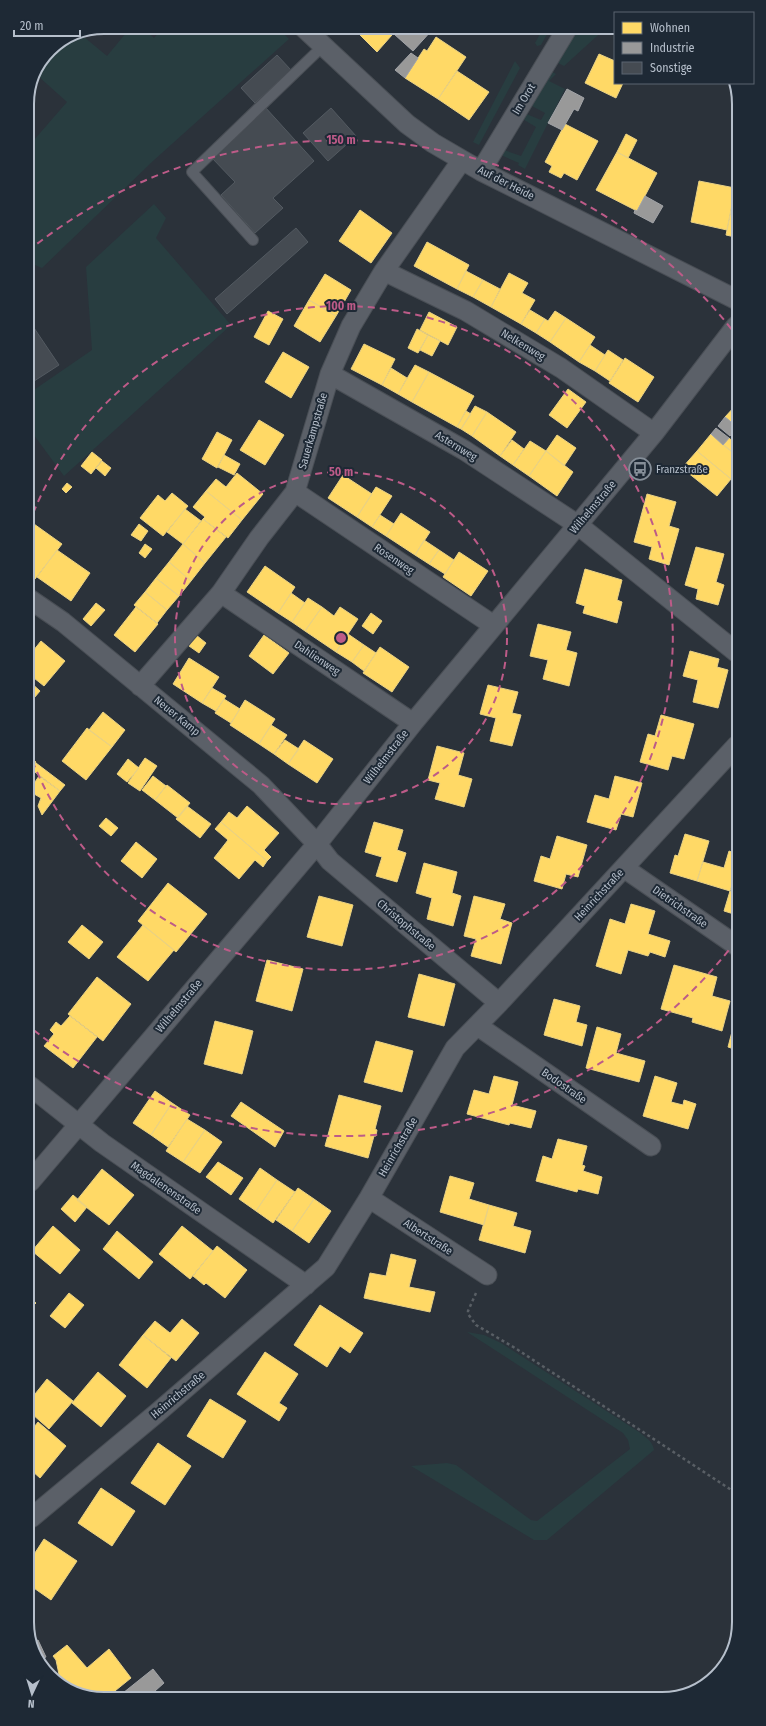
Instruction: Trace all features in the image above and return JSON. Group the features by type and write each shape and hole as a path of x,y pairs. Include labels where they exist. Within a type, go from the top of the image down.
{"street":[{"name":"Auf der Heide","path":"310,34 407,124 433,143 481,171 732,297"},
{"name":"Im Orot","path":"481,171 564,34"},
{"name":"Sauerkampstraße","path":"140,686 221,593 259,538 295,492 330,374 351,326 384,270 462,160"},
{"name":"Nelkenweg","path":"384,270 466,311 561,368 654,433"},
{"name":"Wilhelmstraße","path":"34,1177 317,844 493,625 654,433 732,331"},
{"name":"Asternweg","path":"330,374 464,450 578,525"},
{"name":"Rosenweg","path":"295,492 493,625"},
{"path":"578,525 732,649"},
{"name":"Dahlienweg","path":"221,593 413,723"},
{"name":"Neuer Kamp","path":"34,602 63,622 261,785 317,844"},
{"name":"Heinrichstraße","path":"34,1515 326,1267 369,1198 455,1048 478,1026 732,750"},
{"name":"Christophstraße","path":"317,844 330,861 499,1003"},
{"name":"Dietrichstraße","path":"624,868 732,943"},
{"name":"Bodostraße","path":"478,1026 651,1146"},
{"name":"Magdalenenstraße","path":"34,1089 102,1143 306,1285"},
{"name":"Albertstraße","path":"369,1198 487,1275"}],"lane":[{"path":"253,240 192,172 323,46"}],"path":[{"path":"487,1275 468,1311 468,1314 476,1324 732,1490"}],"green space":[{"path":"125,34 150,34 154,38 158,34 284,34 289,39 153,161 42,268 34,265 34,140 67,102 39,77 54,54 77,39 84,37 107,56"},
{"path":"540,34 547,34 541,45 537,46 535,43"},
{"path":"575,34 599,34 564,66 554,61 571,36"},
{"path":"515,61 520,68 479,145 473,142"},
{"path":"549,70 556,74 549,81 565,89 525,169 518,165 519,163 503,156 502,153 504,150 521,156 536,127 521,118 524,113 541,120 545,113 530,105"},
{"path":"154,204 166,218 156,238 231,325 64,476 34,435 34,390 92,350 86,267"},
{"path":"467,1332 484,1335 501,1343 639,1432 652,1444 654,1450 547,1540 534,1540 411,1466 447,1463 456,1465 531,1520 537,1521 630,1449 628,1440 623,1433"}],"building: Wohnen":[{"path":"359,34 393,34 377,52"},
{"path":"436,37 466,57 438,99 405,78 424,49 427,51"},
{"path":"599,54 614,61 614,84 623,84 616,98 585,83"},
{"path":"457,71 489,92 469,120 438,99"},
{"path":"565,124 598,141 577,180 564,173 561,178 549,172 552,166 545,162"},
{"path":"626,134 637,140 628,158 617,152"},
{"path":"617,152 657,173 637,211 596,190"},
{"path":"699,181 732,187 732,204 727,230 691,222"},
{"path":"732,206 732,236 726,235"},
{"path":"360,210 392,233 371,263 339,241"},
{"path":"427,242 469,265 457,289 414,266"},
{"path":"466,271 483,280 473,297 457,289"},
{"path":"509,273 528,283 522,293 535,300 521,324 491,307"},
{"path":"325,274 351,290 336,316 309,300"},
{"path":"483,280 500,289 491,307 473,297"},
{"path":"309,300 336,316 320,342 294,326"},
{"path":"530,310 545,319 536,333 521,324"},
{"path":"268,311 283,319 269,345 254,337"},
{"path":"555,311 566,318 550,342 536,333 545,319 548,321"},
{"path":"429,312 457,327 448,345 420,330"},
{"path":"566,318 595,337 579,362 550,342"},
{"path":"417,329 428,335 418,353 408,348"},
{"path":"428,335 440,341 432,356 420,350"},
{"path":"364,344 395,359 382,385 351,369"},
{"path":"590,345 605,355 595,371 579,362"},
{"path":"608,350 623,360 610,381 595,371"},
{"path":"283,352 309,367 291,398 265,382"},
{"path":"625,358 654,377 638,402 609,383"},
{"path":"415,365 429,372 412,402 398,394"},
{"path":"391,368 407,378 398,394 382,385"},
{"path":"429,372 474,396 457,427 412,402"},
{"path":"568,389 586,402 567,428 549,415"},
{"path":"475,406 487,412 472,436 461,429"},
{"path":"732,409 732,423 725,417"},
{"path":"466,411 471,414 461,429 457,427"},
{"path":"487,412 516,432 500,456 472,436"},
{"path":"259,420 284,435 265,465 240,450"},
{"path":"217,432 232,440 217,468 202,459"},
{"path":"711,434 732,452 732,478 731,479 697,451"},
{"path":"557,435 576,448 564,466 546,451"},
{"path":"729,438 732,441 732,452 723,445"},
{"path":"512,440 524,449 513,465 500,456"},
{"path":"530,441 546,451 529,476 513,465"},
{"path":"546,451 573,472 557,496 529,476"},
{"path":"697,451 731,479 717,496 682,468"},
{"path":"92,452 102,460 91,474 81,466"},
{"path":"224,455 240,464 234,475 218,467"},
{"path":"102,461 111,468 105,476 96,468"},
{"path":"237,473 263,494 242,520 206,491 216,479 226,487"},
{"path":"343,475 372,494 357,517 328,498"},
{"path":"67,483 72,487 66,493 62,489"},
{"path":"376,487 392,496 372,527 357,517"},
{"path":"206,491 242,520 228,538 203,519 205,517 193,507"},
{"path":"172,493 188,506 163,536 140,518 158,495 165,501"},
{"path":"647,494 676,502 669,526 679,529 669,565 649,559 652,547 634,542"},
{"path":"185,509 201,521 183,544 167,532"},
{"path":"401,513 430,532 415,555 386,536"},
{"path":"380,515 394,524 386,536 372,527"},
{"path":"203,519 226,537 205,563 183,544"},
{"path":"34,524 62,544 35,579 34,578"},
{"path":"139,524 148,531 141,541 131,535"},
{"path":"424,540 439,550 429,564 415,555"},
{"path":"145,544 152,549 145,558 139,553"},
{"path":"183,544 205,563 191,581 169,562"},
{"path":"696,547 724,554 716,582 724,585 718,605 696,599 698,589 685,585"},
{"path":"57,550 90,573 71,601 37,577"},
{"path":"439,550 454,560 445,574 429,564"},
{"path":"459,552 488,571 471,596 443,577"},
{"path":"169,562 191,581 179,596 156,578"},
{"path":"265,566 295,587 278,613 247,592"},
{"path":"585,569 622,580 617,600 622,602 617,623 583,613 585,606 576,603"},
{"path":"156,578 179,596 167,610 145,592"},
{"path":"145,592 167,610 157,623 134,605"},
{"path":"291,593 305,603 292,622 278,613"},
{"path":"308,598 322,607 305,631 292,622"},
{"path":"96,603 105,610 91,626 83,619"},
{"path":"136,607 158,624 135,652 114,635"},
{"path":"322,607 334,616 340,607 358,619 336,652 305,631"},
{"path":"371,613 382,621 373,634 362,626"},
{"path":"538,624 571,632 566,650 577,653 569,686 543,679 548,660 530,656"},
{"path":"348,634 364,645 352,662 336,652"},
{"path":"196,635 206,643 199,653 189,646"},
{"path":"264,635 289,653 273,674 249,656"},
{"path":"41,641 65,661 44,686 34,678 34,650"},
{"path":"364,645 376,653 364,671 352,662"},
{"path":"380,647 409,667 392,692 363,673"},
{"path":"690,651 719,659 717,667 728,670 718,708 693,702 698,680 683,676"},
{"path":"189,658 219,677 202,703 173,684"},
{"path":"488,685 518,692 512,713 521,715 512,746 490,741 496,718 480,714"},
{"path":"34,686 40,691 34,698"},
{"path":"212,688 226,696 216,711 202,703"},
{"path":"224,699 240,709 231,723 215,713"},
{"path":"245,700 275,719 259,744 230,725"},
{"path":"103,712 125,730 112,747 89,730"},
{"path":"661,715 694,724 684,759 672,756 668,770 640,762 648,734 655,736"},
{"path":"271,725 287,735 274,754 259,744"},
{"path":"87,728 112,747 86,780 62,761"},
{"path":"285,740 299,749 288,764 274,754"},
{"path":"304,740 333,759 317,783 288,764"},
{"path":"437,746 464,753 458,775 472,779 464,807 435,799 440,783 428,780"},
{"path":"145,758 157,766 140,791 128,783"},
{"path":"128,759 139,768 127,782 117,774"},
{"path":"36,763 65,785 60,791 34,771 34,765"},
{"path":"39,776 60,791 42,815 38,806 41,798 34,794 34,784"},
{"path":"153,776 166,786 155,800 142,790"},
{"path":"615,776 642,783 633,817 621,814 616,830 587,822 595,795 609,799"},
{"path":"167,785 190,803 178,818 155,800"},
{"path":"187,806 211,824 200,838 176,819"},
{"path":"247,806 279,833 264,850 271,857 267,861 221,822 229,812 237,818"},
{"path":"106,818 118,828 111,836 99,826"},
{"path":"221,822 267,861 263,867 255,860 239,879 214,858 228,840 215,829"},
{"path":"374,822 403,830 397,850 406,853 397,882 376,876 382,857 365,852"},
{"path":"685,834 709,841 697,881 670,873 675,855 678,856"},
{"path":"557,836 587,845 578,877 566,874 562,889 534,881 541,856 550,859"},
{"path":"136,842 157,859 142,878 121,861"},
{"path":"729,851 732,852 732,884 730,891 697,881 703,862 724,868"},
{"path":"424,863 457,872 452,893 461,896 453,926 427,919 432,898 416,893"},
{"path":"168,883 207,914 176,952 138,921"},
{"path":"730,891 732,892 732,913 724,911"},
{"path":"319,896 353,905 342,946 307,937"},
{"path":"474,896 505,904 500,919 512,923 501,964 471,956 476,939 464,936"},
{"path":"631,904 655,911 648,934 670,941 665,957 650,952 648,956 628,950 621,974 596,966 610,919 625,924"},
{"path":"82,925 103,942 89,959 68,942"},
{"path":"143,925 174,950 148,981 117,957"},
{"path":"267,960 303,969 292,1011 256,1001"},
{"path":"674,965 717,977 712,996 730,1001 722,1031 692,1022 693,1018 661,1009"},
{"path":"419,974 455,984 444,1026 408,1017"},
{"path":"97,977 131,1004 103,1041 68,1014"},
{"path":"554,999 580,1006 576,1022 587,1025 582,1046 544,1035"},
{"path":"70,1016 97,1037 73,1068 44,1046 54,1034 50,1030 56,1022 61,1026"},
{"path":"215,1021 253,1031 242,1074 204,1064"},
{"path":"597,1027 621,1034 616,1053 645,1061 639,1082 586,1068"},
{"path":"732,1032 732,1048 728,1047"},
{"path":"376,1041 413,1051 402,1092 364,1082"},
{"path":"494,1076 518,1082 512,1105 536,1111 531,1128 510,1123 509,1125 467,1114 474,1090 489,1094"},
{"path":"655,1076 677,1083 671,1102 683,1105 684,1100 696,1104 688,1129 643,1116"},
{"path":"155,1091 172,1103 151,1135 133,1123"},
{"path":"339,1095 381,1106 375,1129 377,1130 376,1136 374,1136 368,1158 325,1146"},
{"path":"241,1102 284,1131 275,1147 231,1116"},
{"path":"172,1103 190,1115 168,1147 151,1135"},
{"path":"187,1119 205,1130 183,1162 166,1151"},
{"path":"205,1130 222,1142 200,1173 183,1162"},
{"path":"558,1139 587,1146 582,1165 585,1166 583,1171 602,1177 598,1194 578,1189 577,1192 536,1181 543,1156 552,1159"},
{"path":"218,1162 243,1178 231,1195 206,1177"},
{"path":"260,1168 277,1180 256,1211 239,1199"},
{"path":"102,1169 134,1195 109,1225 77,1200"},
{"path":"450,1176 474,1183 469,1199 489,1205 484,1225 440,1212"},
{"path":"277,1180 295,1192 273,1223 256,1211"},
{"path":"298,1188 314,1199 292,1231 276,1220"},
{"path":"73,1195 87,1207 75,1222 61,1209"},
{"path":"314,1199 331,1211 309,1243 292,1231"},
{"path":"489,1205 517,1213 513,1226 531,1231 525,1253 479,1240"},
{"path":"53,1226 80,1250 60,1274 34,1253 34,1249"},
{"path":"182,1226 213,1251 190,1279 159,1254"},
{"path":"117,1231 153,1262 139,1279 103,1249"},
{"path":"217,1246 247,1270 225,1298 206,1283 204,1285 193,1276"},
{"path":"391,1254 416,1260 409,1287 435,1292 430,1312 364,1298 370,1273 386,1276"},
{"path":"69,1293 84,1305 65,1328 50,1316"},
{"path":"320,1305 363,1333 350,1353 340,1346 327,1367 294,1345"},
{"path":"182,1319 199,1333 176,1361 143,1335 155,1321 170,1333"},
{"path":"143,1335 171,1358 147,1388 119,1365"},
{"path":"265,1352 298,1374 279,1403 287,1408 279,1421 237,1394"},
{"path":"98,1372 126,1396 101,1427 72,1403"},
{"path":"47,1379 73,1401 49,1429 34,1416 34,1395"},
{"path":"210,1399 246,1421 223,1458 187,1436"},
{"path":"38,1422 66,1446 40,1478 34,1473 34,1427"},
{"path":"158,1443 191,1466 165,1505 131,1483"},
{"path":"101,1488 135,1511 112,1546 78,1523"},
{"path":"44,1539 77,1561 51,1600 34,1588 34,1554"},
{"path":"67,1645 87,1668 109,1649 131,1678 114,1692 90,1691 73,1685 59,1677 56,1660 53,1656"}],"building: Industrie":[{"path":"394,34 428,34 413,51"},
{"path":"411,53 418,58 405,78 395,70"},
{"path":"567,89 584,98 578,111 574,109 562,130 548,123"},
{"path":"645,196 663,206 653,223 634,213 635,210 637,211"},
{"path":"725,417 732,423 732,434 730,436 718,426"},
{"path":"716,428 729,438 723,445 711,434"},
{"path":"38,1640 46,1657 44,1658 41,1653 37,1641"},
{"path":"153,1669 164,1683 154,1692 124,1692"}],"building: Sonstige":[{"path":"277,55 291,70 255,103 241,88"},
{"path":"265,107 314,161 273,198 283,208 255,233 221,195 235,182 211,157"},
{"path":"331,108 356,136 328,161 303,133"},
{"path":"296,228 308,242 227,314 215,299"},
{"path":"34,328 59,365 34,381"}],"place":[{"name":"Franzstraße","path":"640,469"}]}
